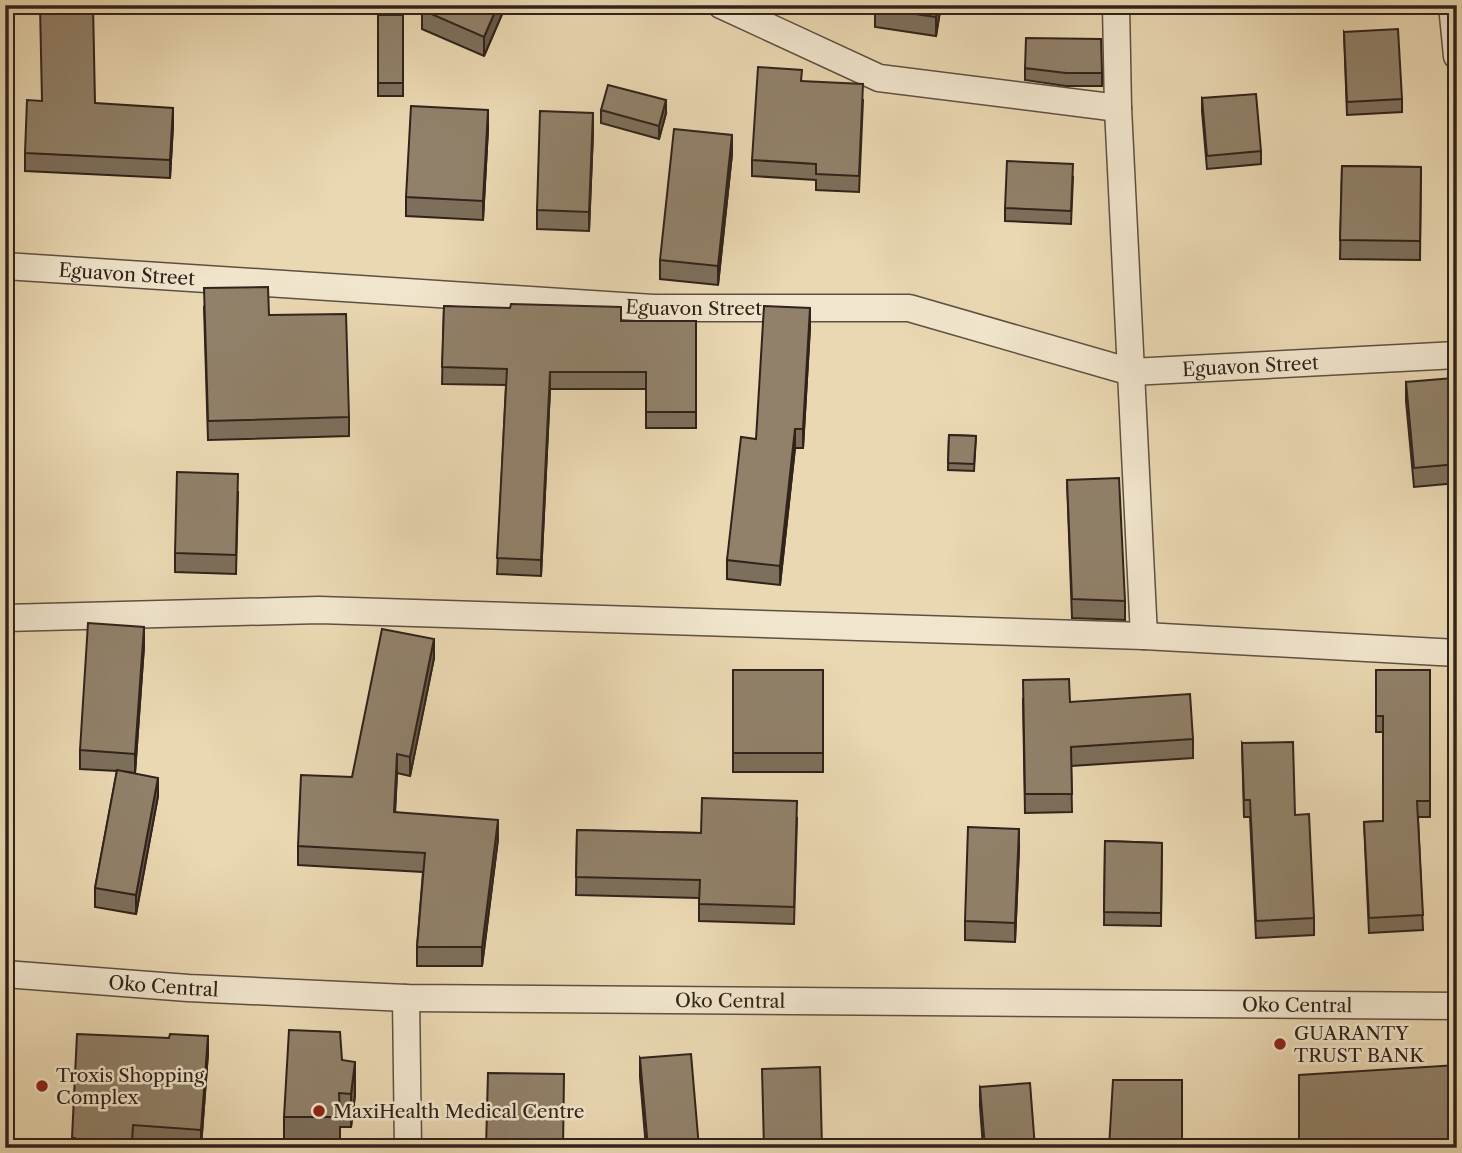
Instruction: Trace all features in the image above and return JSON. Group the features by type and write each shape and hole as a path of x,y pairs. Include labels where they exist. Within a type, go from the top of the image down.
{"street":[{"path":"721,5 879,78 1118,108"},
{"path":"1116,5 1118,108 1144,636"},
{"path":"1452,5 1457,56"},
{"name":"Eguavon Street","path":"5,266 653,308 909,308 1131,372 1457,355"},
{"path":"5,618 319,610 1144,636 1457,653"},
{"name":"Oko Central","path":"5,974 188,988 407,998 1457,1006"},
{"path":"407,998 408,1148"}],"building":[{"path":"40,5 93,5 95,103 173,108 170,160 25,153 27,100 42,101"},
{"path":"424,5 498,5 484,37 422,10"},
{"path":"875,5 938,5 936,17 875,8"},
{"path":"378,15 403,15 403,83 378,83"},
{"path":"1398,29 1402,99 1347,102 1344,32"},
{"path":"1026,38 1101,39 1102,73 1066,73 1025,68"},
{"path":"758,67 802,70 801,81 863,84 859,176 816,174 816,164 752,160"},
{"path":"608,85 666,100 659,126 601,110"},
{"path":"1256,94 1261,151 1207,156 1202,98"},
{"path":"411,106 488,110 483,201 406,197"},
{"path":"540,111 593,113 589,212 537,210"},
{"path":"674,129 732,135 718,266 660,260"},
{"path":"1007,161 1073,164 1071,211 1005,208"},
{"path":"1342,166 1421,167 1420,241 1340,240"},
{"path":"268,287 269,315 346,314 349,417 208,421 204,288"},
{"path":"511,304 621,307 621,321 696,321 696,412 646,412 646,372 550,372 541,560 497,558 507,369 442,367 444,306 510,308"},
{"path":"764,306 810,308 803,429 795,429 780,566 727,560 741,437 756,439"},
{"path":"1453,378 1457,412 1457,464 1414,468 1406,382"},
{"path":"949,435 976,436 974,464 948,463"},
{"path":"177,472 238,474 236,555 175,553"},
{"path":"1119,478 1125,601 1072,599 1067,480"},
{"path":"88,623 144,627 135,754 80,750"},
{"path":"382,629 434,639 410,757 397,754 394,812 498,820 482,947 417,947 425,853 298,846 301,775 352,777"},
{"path":"733,670 823,670 823,753 733,753"},
{"path":"1376,670 1430,670 1430,801 1417,801 1423,915 1369,918 1364,822 1383,821 1383,716 1376,716"},
{"path":"1069,679 1070,702 1190,694 1193,739 1071,747 1072,794 1025,794 1023,680"},
{"path":"1293,742 1295,815 1309,814 1314,918 1256,921 1250,800 1244,800 1242,743"},
{"path":"117,770 158,778 136,895 95,888"},
{"path":"702,798 797,801 794,907 699,904 700,880 576,877 577,830 701,833"},
{"path":"968,827 1019,829 1015,923 965,921"},
{"path":"1105,841 1162,843 1161,913 1104,912"},
{"path":"289,1030 340,1032 342,1060 355,1062 351,1094 339,1093 340,1117 284,1117"},
{"path":"77,1034 169,1038 170,1034 208,1036 201,1130 133,1125 132,1141 119,1140 119,1148 75,1148 75,1138 72,1138"},
{"path":"691,1054 699,1148 648,1148 640,1058"},
{"path":"1457,1065 1457,1148 1299,1148 1299,1075"},
{"path":"820,1067 822,1148 764,1148 762,1069"},
{"path":"488,1073 564,1074 563,1148 486,1148"},
{"path":"1113,1080 1182,1080 1182,1148 1109,1148"},
{"path":"1030,1083 1035,1148 985,1148 980,1087"}],"place":[{"name":"GUARANTY TRUST BANK","path":"1280,1044"},
{"name":"Troxis Shopping Complex","path":"42,1086"},
{"name":"MaxiHealth Medical Centre","path":"319,1111"}]}
